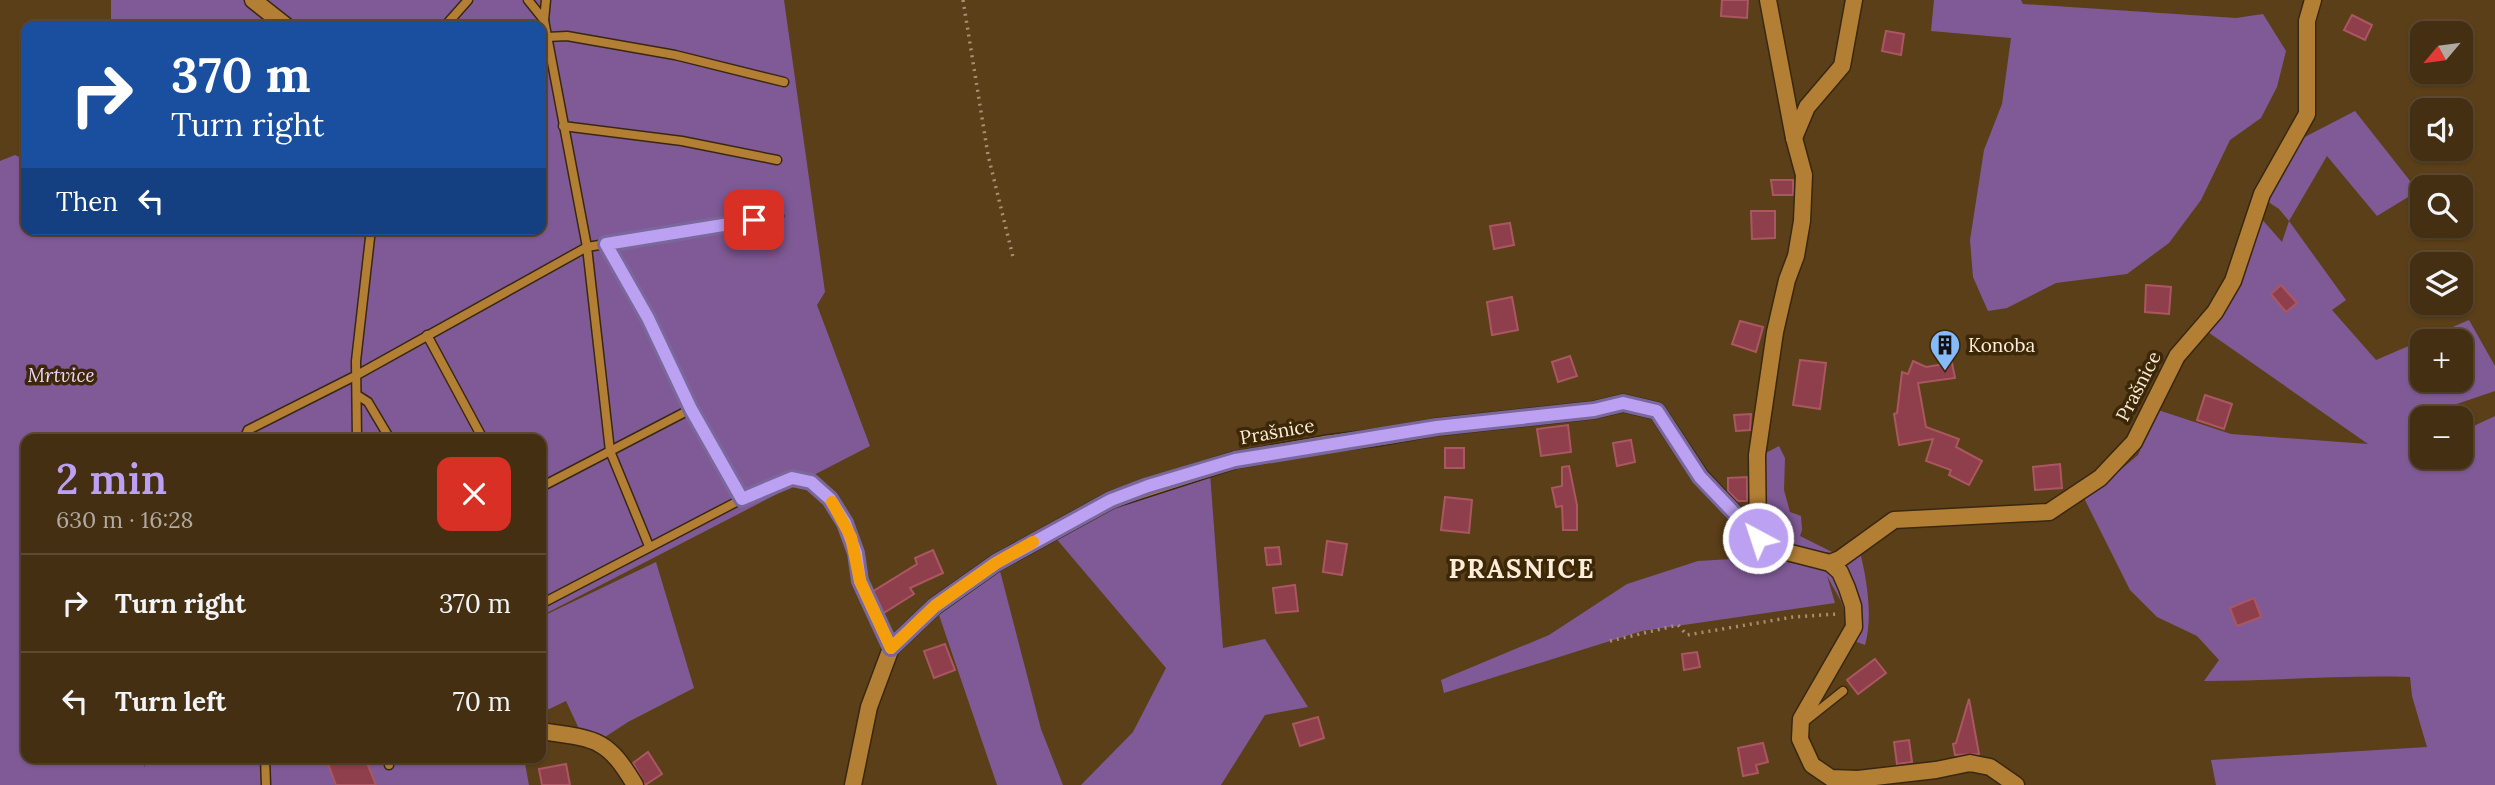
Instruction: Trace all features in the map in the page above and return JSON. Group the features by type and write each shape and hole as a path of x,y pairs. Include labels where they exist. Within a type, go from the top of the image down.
{"street":[{"path":"253,0 280,21"},
{"path":"1758,538 1757,455 1775,332 1787,280 1796,256 1802,221 1804,175 1794,138 1768,0"},
{"path":"1794,138 1807,107 1842,65 1854,0"},
{"name":"Prašnice","path":"853,785 869,707 891,648 935,606 996,563 1111,500 1235,460 1437,427 1594,410 1623,403 1657,411 1700,477 1758,538 1779,550 1830,563 1840,559 1894,520 2049,512 2100,478 2134,442 2177,356 2215,312 2233,281 2262,194 2307,114 2307,22 2313,0"},
{"path":"1830,563 1840,572 1853,606 1854,627 1811,699 1801,725 1800,739 1812,765 1831,778 1858,779 1936,770 1970,762 1990,768 2016,785"},
{"path":"547,732 587,737 604,745 619,758 635,785"}],"lane":[{"path":"449,21 468,0"},
{"path":"528,0 544,20"},
{"path":"544,20 545,0"},
{"path":"546,31 587,247 610,451 649,546"},
{"path":"547,37 567,36 675,55 784,82"},
{"path":"563,126 682,141 777,160"},
{"path":"246,434 248,430 357,375 587,247 779,216"},
{"path":"357,434 357,375 369,235"},
{"path":"606,244 648,318 691,409 742,499"},
{"path":"427,335 480,434"},
{"path":"357,395 368,402 387,434"},
{"path":"546,484 691,409"},
{"path":"546,601 742,499 792,478 811,482 830,499 845,523 856,553 860,581 891,648"},
{"path":"1801,725 1843,691"},
{"path":"265,763 266,785"}],"path":[{"path":"963,0 988,155 1013,257"},
{"path":"1609,640 1678,625 1686,635 1811,614 1854,614"}],"green space":[{"name":"Mrtvice","path":"111,0 784,0 825,292 817,305 870,446 546,613 546,434 21,434 21,763 144,763 144,768 145,763 525,763 529,785 0,785 0,161 15,155 21,158 21,235 546,235 546,21 111,21"},
{"path":"1934,0 2021,0 2023,4 2236,18 2263,14 2286,51 2277,87 2261,118 2230,140 2201,200 2169,243 2127,274 2056,283 2007,308 1988,311 1973,277 1970,240 1984,150 2002,104 2011,38 1931,31"},
{"path":"2355,111 2410,181 2410,196 2377,216 2327,156 2289,221 2279,209 2267,201 2299,140"},
{"path":"2259,216 2282,242 2289,221 2346,300 2332,310 2376,360 2410,345 2410,392 2473,392 2473,329 2448,329 2469,320 2495,366 2495,391 2451,406 2410,406 2410,469 2473,469 2473,426 2495,416 2495,785 2216,785 2211,760 2427,747 2412,696 2410,677 2204,681 2219,660 2197,636 2157,617 2130,590 2082,494 2113,476 2138,455 2158,410 2231,434 2368,444 2205,330"},
{"path":"1779,446 1785,458 1784,490 1790,512 1801,516 1800,536 1834,553 1775,548 1759,509 1762,455"},
{"path":"1210,473 1223,648 1265,639 1308,707 1265,715 1221,785 1081,785 1133,732 1166,668 1054,536 1115,504"},
{"path":"1860,552 1868,599 1869,623 1865,645 1841,636 1849,625 1841,601 1827,576 1835,603 1642,631 1444,693 1441,680 1549,635 1627,584 1698,561 1766,557 1823,570"},
{"path":"656,562 694,688 628,722 588,748 566,701 546,711 546,615"},
{"path":"1000,571 1041,729 1063,785 997,785 939,615"}],"building":[{"path":"1722,0 1748,0 1747,18 1721,16"},
{"path":"2352,15 2372,25 2365,40 2344,30"},
{"path":"1886,31 1904,34 1901,55 1882,51"},
{"path":"1771,180 1793,180 1793,195 1773,195"},
{"path":"1751,211 1775,211 1775,238 1752,239"},
{"path":"1510,223 1514,245 1494,249 1490,226"},
{"path":"2146,285 2171,287 2169,314 2145,312"},
{"path":"2281,285 2297,303 2286,312 2271,294"},
{"path":"1512,297 1518,330 1492,335 1487,302"},
{"path":"1740,321 1763,327 1756,352 1732,344"},
{"path":"1570,356 1577,376 1558,382 1552,362"},
{"path":"1800,360 1826,363 1820,409 1793,405"},
{"path":"1913,361 1926,367 1952,363 1955,378 1918,383 1926,427 1959,439 1956,447 1982,461 1969,485 1949,475 1951,470 1926,461 1933,439 1899,445 1894,414 1897,413 1902,372 1908,374"},
{"path":"2205,395 2232,404 2224,429 2197,420"},
{"path":"1751,414 1750,430 1736,431 1734,415"},
{"path":"1568,425 1571,452 1541,456 1537,429"},
{"path":"1631,440 1635,462 1617,466 1613,443"},
{"path":"1445,448 1464,448 1464,468 1445,468"},
{"path":"2060,464 2062,488 2035,490 2033,467"},
{"path":"1569,466 1577,505 1577,530 1563,530 1562,506 1556,507 1552,488 1562,486 1562,467"},
{"path":"1747,477 1747,501 1738,501 1728,491 1728,478"},
{"path":"1445,497 1472,500 1469,533 1441,530"},
{"path":"1327,541 1347,544 1342,575 1323,572"},
{"path":"1279,547 1281,564 1267,565 1265,548"},
{"path":"933,550 943,573 910,588 914,594 882,614 872,592 917,564 915,558"},
{"path":"1295,585 1298,611 1276,613 1273,588"},
{"path":"2254,598 2261,617 2237,626 2230,608"},
{"path":"945,644 955,670 934,678 924,651"},
{"path":"1697,652 1700,667 1684,670 1682,654"},
{"path":"1875,659 1886,673 1858,694 1847,680"},
{"path":"1969,699 1979,754 1955,755 1953,744 1956,743"},
{"path":"1318,717 1324,738 1300,746 1293,724"},
{"path":"1909,740 1912,762 1897,764 1894,742"},
{"path":"1763,743 1768,762 1756,765 1758,773 1743,776 1738,748"},
{"path":"648,752 662,774 645,785 633,763"},
{"path":"328,763 367,763 376,785 336,785"},
{"path":"566,764 570,785 542,785 539,769"}],"slow traffic":[{"path":"832,502 851,537 860,581 891,648 935,606 996,563 1033,542"}],"place":[{"name":"Konoba","path":"1945,372"}],"district":[{"name":"PRASNICE","path":"1522,569"}],"route":[{"path":"754,220 606,244 648,318 691,409 742,499 783,479 801,478 818,488 839,511 856,553 860,581 891,648 935,606 996,563 1111,500 1148,486 1235,460 1324,444 1437,427 1594,410 1623,403 1657,411 1700,477 1758,538"}]}
